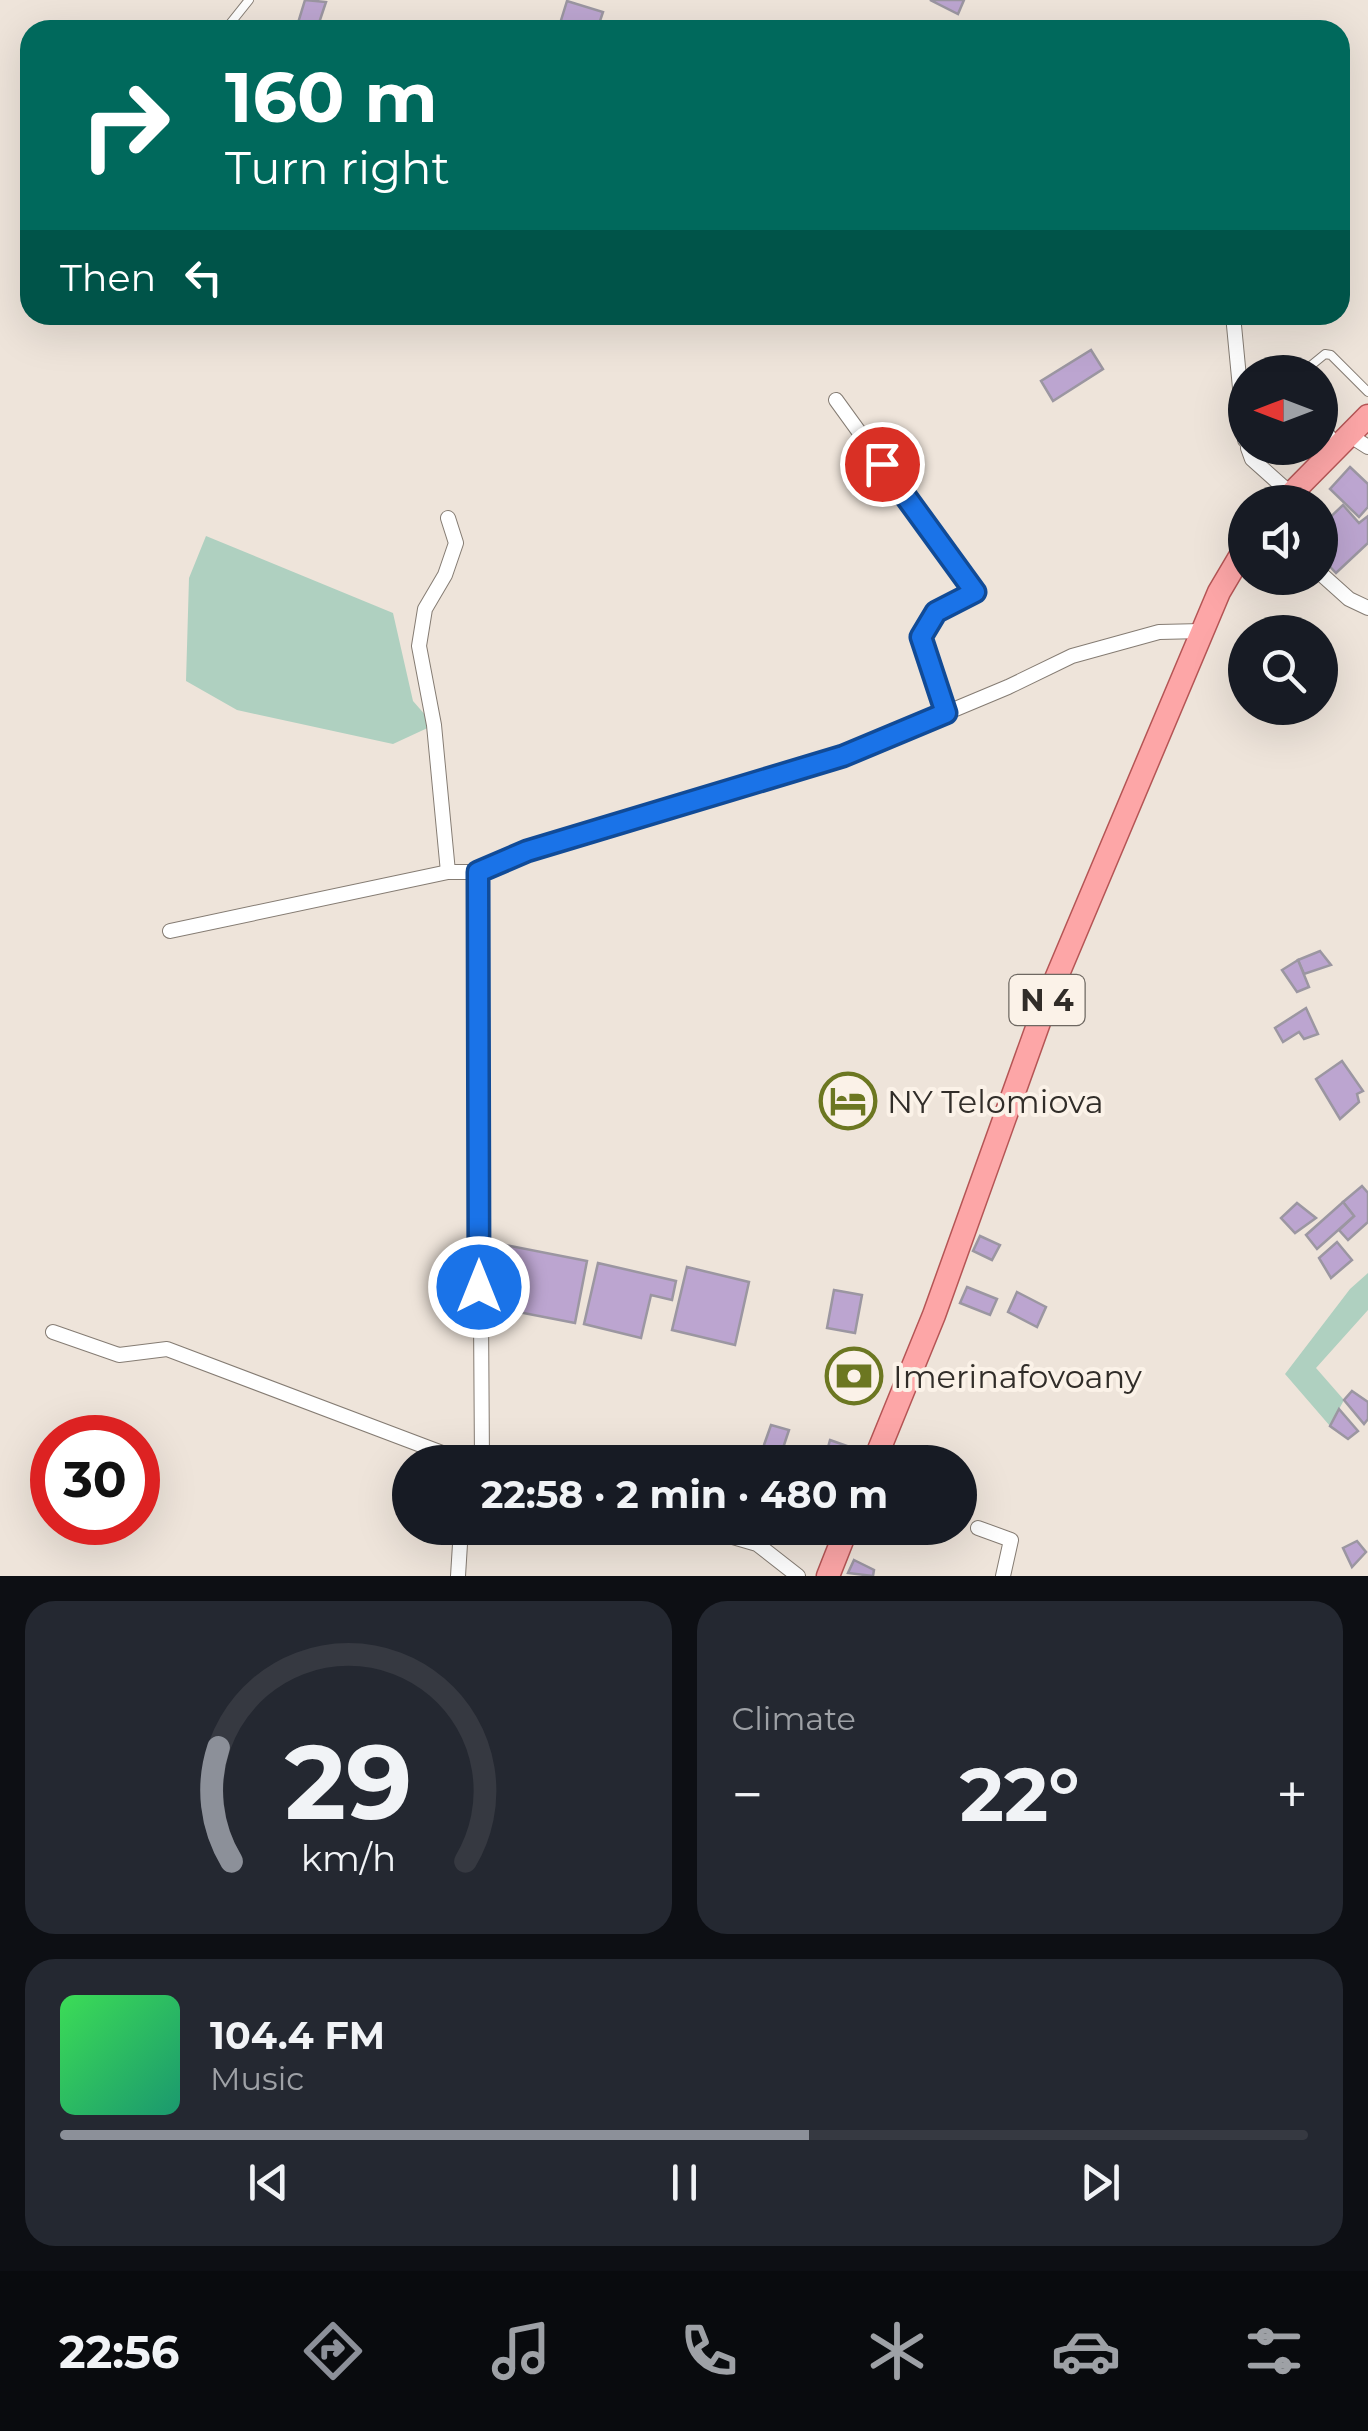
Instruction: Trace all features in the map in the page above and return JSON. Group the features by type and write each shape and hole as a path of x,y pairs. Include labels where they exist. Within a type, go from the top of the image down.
{"main road":[{"path":"1302,485 1352,442 1368,416"},
{"name":"N 4","path":"881,1445 934,1314 1047,1000 1228,577"},
{"path":"828,1576 840,1545"}],"street":[{"path":"1234,325 1237,355"},
{"path":"836,400 975,592 936,612 921,637 946,713"},
{"path":"1258,465 1276,485"},
{"path":"448,518 456,543 445,574 425,609 420,646 434,725 448,872"},
{"path":"1338,589 1368,608"},
{"path":"170,931 448,872 478,872 527,851 843,756 1072,656 1159,632 1202,631"},
{"path":"478,872 482,1445"},
{"path":"53,1332 119,1355 167,1349 421,1445"},
{"path":"978,1528 1011,1540 1002,1576"},
{"path":"458,1576 460,1545"},
{"path":"759,1545 798,1576"}],"lane":[{"path":"233,20 250,0"},
{"path":"1338,362 1368,392"}],"green space":[{"path":"206,536 393,613 413,701 434,725 393,744 237,710 186,681 189,578"},
{"path":"1368,1273 1368,1310 1316,1368 1344,1400 1330,1426 1285,1374 1350,1289"}],"building":[{"path":"305,0 326,2 320,20 299,20"},
{"path":"930,0 964,0 958,14"},
{"path":"567,1 603,12 600,20 561,20"},
{"path":"1091,350 1103,369 1053,401 1041,381"},
{"path":"1350,467 1368,484 1368,507 1359,517 1338,497 1338,485 1334,485"},
{"path":"1343,505 1359,523 1368,516 1368,543 1338,571 1338,510"},
{"path":"1320,951 1331,965 1304,974 1298,960"},
{"path":"1298,960 1309,987 1297,992 1282,970"},
{"path":"1306,1008 1318,1034 1304,1039 1299,1032 1283,1042 1275,1028"},
{"path":"1342,1061 1363,1091 1357,1094 1359,1102 1340,1119 1316,1079"},
{"path":"1362,1186 1368,1193 1368,1222 1348,1240 1339,1230 1354,1216 1343,1202"},
{"path":"1343,1202 1354,1216 1317,1249 1306,1235"},
{"path":"1297,1203 1316,1218 1295,1233 1281,1218"},
{"path":"980,1236 1000,1245 992,1260 973,1251"},
{"path":"1337,1242 1352,1260 1331,1278 1319,1258"},
{"path":"500,1244 587,1261 575,1323 487,1306"},
{"path":"598,1263 676,1281 672,1300 651,1295 641,1338 584,1324"},
{"path":"687,1267 749,1282 735,1345 672,1330"},
{"path":"967,1287 997,1299 990,1315 960,1303"},
{"path":"834,1290 862,1295 855,1333 827,1328"},
{"path":"1017,1292 1046,1307 1037,1327 1008,1312"},
{"name":"Imerinafovoany","path":"846,1352 876,1363 859,1401 833,1389"},
{"path":"1352,1391 1368,1402 1368,1419 1364,1424 1344,1400"},
{"path":"1339,1409 1358,1431 1348,1439 1330,1426"},
{"path":"771,1425 789,1430 784,1445 764,1445"},
{"path":"1357,1541 1366,1552 1352,1567 1343,1548"},
{"path":"854,1560 874,1570 873,1576 848,1573"}],"place":[{"name":"NY Telomiova","path":"848,1101"},
{"name":"Imerinafovoany","path":"854,1376"}],"route":[{"path":"479,1287 478,872 527,851 843,756 946,713 921,637 936,612 975,592 882,464"}]}
